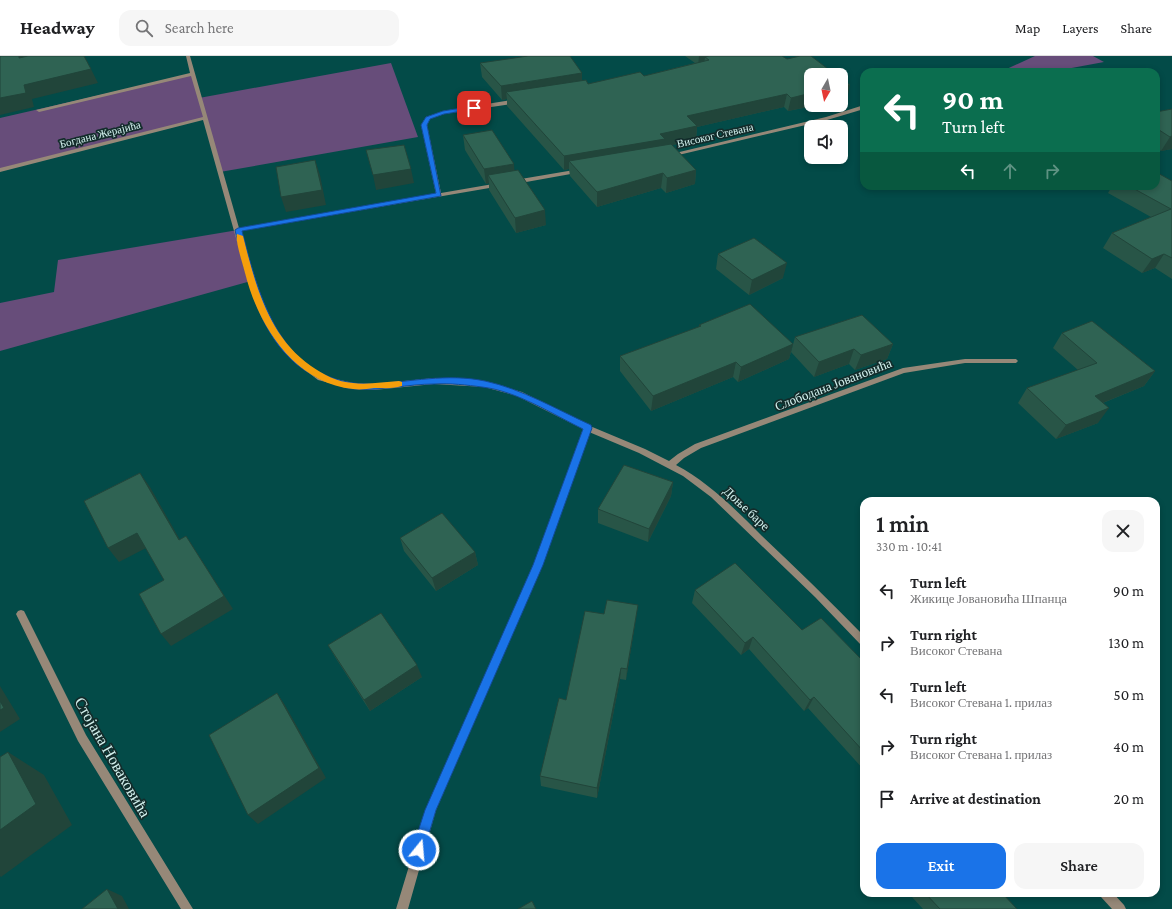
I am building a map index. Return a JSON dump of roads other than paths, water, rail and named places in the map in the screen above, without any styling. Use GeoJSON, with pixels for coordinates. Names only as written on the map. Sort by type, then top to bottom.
{"type":"FeatureCollection","features":[{"type":"Feature","properties":{"kind":"street","name":"Доње баре"},"geometry":{"type":"LineString","coordinates":[[188,56],[238,230],[251,281],[266,320],[285,348],[298,361],[322,378],[353,386],[374,386],[434,381],[484,384],[519,394],[588,428],[642,451],[686,474],[714,495],[818,594],[860,638]]}},
{"type":"Feature","properties":{"kind":"street"},"geometry":{"type":"LineString","coordinates":[[39,110],[192,74]]}},
{"type":"Feature","properties":{"kind":"street"},"geometry":{"type":"LineString","coordinates":[[439,195],[424,125],[428,118],[443,113],[521,100]]}},
{"type":"Feature","properties":{"kind":"street","name":"Високог Стевана"},"geometry":{"type":"LineString","coordinates":[[663,157],[827,118],[860,108]]}},
{"type":"Feature","properties":{"kind":"street","name":"Богдана Жерајића"},"geometry":{"type":"LineString","coordinates":[[0,170],[205,118]]}},
{"type":"Feature","properties":{"kind":"street"},"geometry":{"type":"LineString","coordinates":[[238,230],[588,170]]}},
{"type":"Feature","properties":{"kind":"street","name":"Слободана Јовановића"},"geometry":{"type":"LineString","coordinates":[[670,465],[681,456],[698,446],[903,371],[965,361],[1014,360]]}},
{"type":"Feature","properties":{"kind":"street"},"geometry":{"type":"LineString","coordinates":[[402,909],[431,810],[538,565],[588,428]]}},
{"type":"Feature","properties":{"kind":"street","name":"Стојана Новаковића"},"geometry":{"type":"LineString","coordinates":[[21,614],[82,738],[187,909]]}},
{"type":"Feature","properties":{"kind":"street"},"geometry":{"type":"LineString","coordinates":[[1109,897],[1120,909]]}}]}
